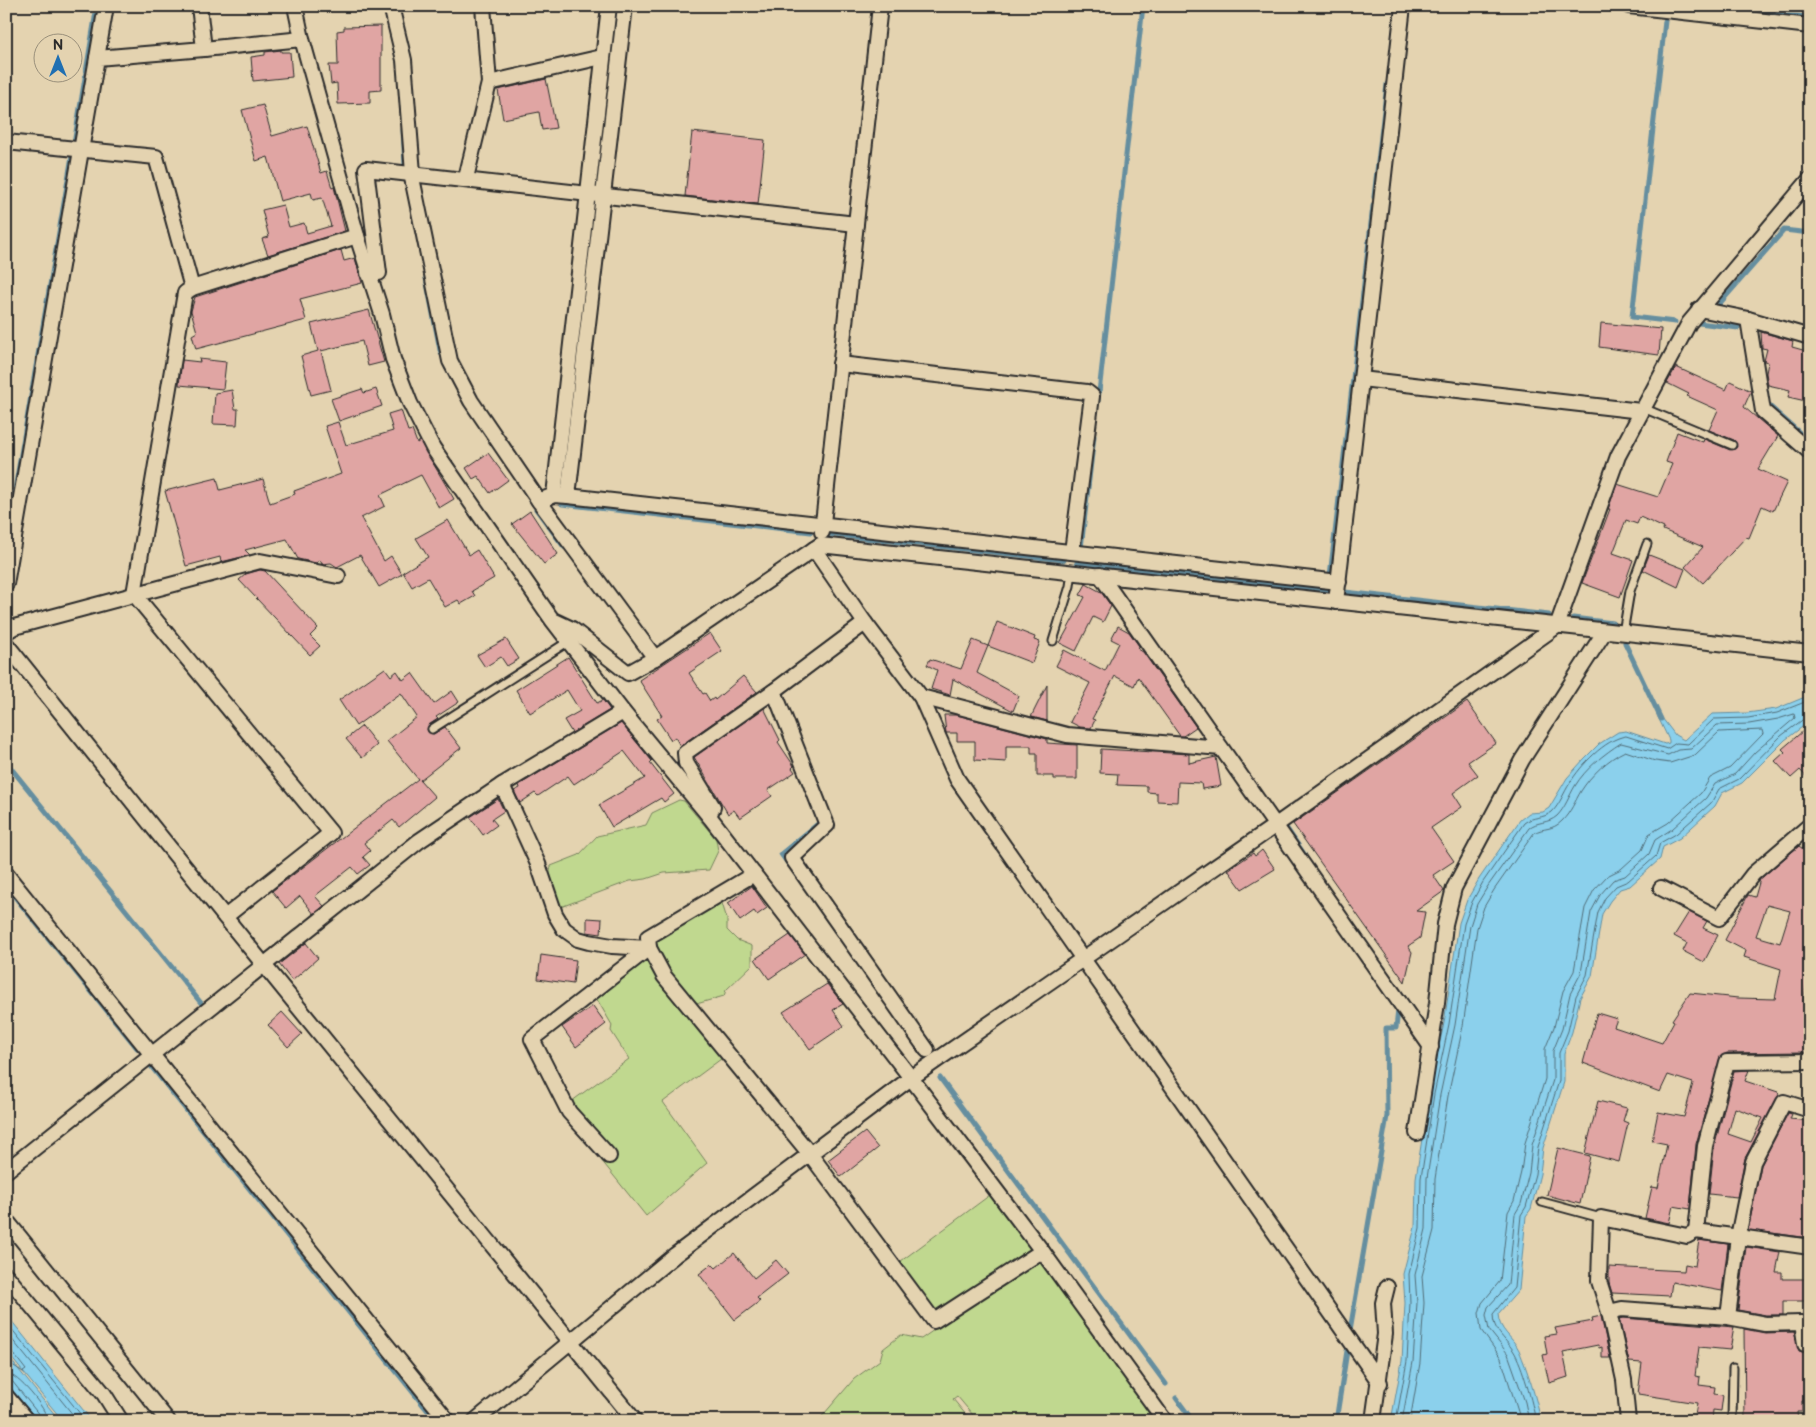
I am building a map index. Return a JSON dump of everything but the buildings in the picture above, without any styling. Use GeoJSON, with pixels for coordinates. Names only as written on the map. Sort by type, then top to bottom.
{"type":"FeatureCollection","features":[{"type":"Feature","properties":{"kind":"street"},"geometry":{"type":"LineString","coordinates":[[6,584],[106,6]]}},
{"type":"Feature","properties":{"kind":"street"},"geometry":{"type":"LineString","coordinates":[[199,6],[204,48]]}},
{"type":"Feature","properties":{"kind":"street"},"geometry":{"type":"LineString","coordinates":[[296,6],[302,39],[357,236],[382,314],[393,359],[410,403],[433,448],[553,620],[623,712],[709,816],[910,1078],[1042,1251],[1165,1421]]}},
{"type":"Feature","properties":{"kind":"street"},"geometry":{"type":"LineString","coordinates":[[391,6],[404,60],[412,173],[450,361],[472,401],[539,501],[655,658]]}},
{"type":"Feature","properties":{"kind":"street"},"geometry":{"type":"LineString","coordinates":[[466,178],[489,83],[483,6]]}},
{"type":"Feature","properties":{"kind":"street"},"geometry":{"type":"LineString","coordinates":[[561,495],[588,194],[608,6]]}},
{"type":"Feature","properties":{"kind":"street"},"geometry":{"type":"LineString","coordinates":[[561,495],[603,195],[625,6]]}},
{"type":"Feature","properties":{"kind":"street"},"geometry":{"type":"LineString","coordinates":[[880,6],[822,524],[817,547],[865,623],[921,697],[958,779],[1380,1383]]}},
{"type":"Feature","properties":{"kind":"street"},"geometry":{"type":"LineString","coordinates":[[1336,602],[1403,6]]}},
{"type":"Feature","properties":{"kind":"street"},"geometry":{"type":"LineString","coordinates":[[1629,6],[1810,26]]}},
{"type":"Feature","properties":{"kind":"street"},"geometry":{"type":"LineString","coordinates":[[97,58],[302,39]]}},
{"type":"Feature","properties":{"kind":"street"},"geometry":{"type":"LineString","coordinates":[[489,83],[602,57]]}},
{"type":"Feature","properties":{"kind":"street"},"geometry":{"type":"LineString","coordinates":[[6,142],[156,158],[192,288]]}},
{"type":"Feature","properties":{"kind":"street"},"geometry":{"type":"LineString","coordinates":[[368,273],[379,273],[366,169],[466,178],[588,194],[856,224]]}},
{"type":"Feature","properties":{"kind":"street"},"geometry":{"type":"LineString","coordinates":[[475,1421],[675,1256],[910,1078],[1276,825],[1557,626],[1618,456],[1689,323],[1810,179]]}},
{"type":"Feature","properties":{"kind":"street"},"geometry":{"type":"LineString","coordinates":[[224,917],[331,833],[134,594],[185,293],[192,288],[357,236]]}},
{"type":"Feature","properties":{"kind":"street"},"geometry":{"type":"LineString","coordinates":[[1699,309],[1748,319],[1810,337]]}},
{"type":"Feature","properties":{"kind":"street"},"geometry":{"type":"LineString","coordinates":[[1748,319],[1764,411],[1810,452]]}},
{"type":"Feature","properties":{"kind":"street"},"geometry":{"type":"LineString","coordinates":[[840,364],[1087,392],[1092,396],[1072,552]]}},
{"type":"Feature","properties":{"kind":"street"},"geometry":{"type":"LineString","coordinates":[[1362,379],[1642,410]]}},
{"type":"Feature","properties":{"kind":"street"},"geometry":{"type":"LineString","coordinates":[[539,501],[561,495],[1339,582]]}},
{"type":"Feature","properties":{"kind":"street"},"geometry":{"type":"LineString","coordinates":[[553,620],[572,629],[628,673],[655,658],[817,547],[1072,572],[1810,653]]}},
{"type":"Feature","properties":{"kind":"street"},"geometry":{"type":"LineString","coordinates":[[6,632],[14,627],[260,561],[338,576]]}},
{"type":"Feature","properties":{"kind":"street"},"geometry":{"type":"LineString","coordinates":[[1100,575],[1431,1047]]}},
{"type":"Feature","properties":{"kind":"street"},"geometry":{"type":"LineString","coordinates":[[709,816],[714,807],[686,763],[685,753],[774,691],[865,623]]}},
{"type":"Feature","properties":{"kind":"street"},"geometry":{"type":"LineString","coordinates":[[1417,1133],[1431,1047],[1445,924],[1454,888],[1522,760],[1605,631]]}},
{"type":"Feature","properties":{"kind":"street"},"geometry":{"type":"LineString","coordinates":[[6,644],[224,917],[635,1421]]}},
{"type":"Feature","properties":{"kind":"street"},"geometry":{"type":"LineString","coordinates":[[774,691],[827,825],[792,858],[927,1050]]}},
{"type":"Feature","properties":{"kind":"street"},"geometry":{"type":"LineString","coordinates":[[921,697],[1067,735],[1221,748]]}},
{"type":"Feature","properties":{"kind":"street"},"geometry":{"type":"LineString","coordinates":[[6,1171],[419,841],[502,785],[623,712]]}},
{"type":"Feature","properties":{"kind":"street"},"geometry":{"type":"LineString","coordinates":[[502,785],[538,864],[555,914],[564,929],[578,939],[589,942],[612,946],[649,948]]}},
{"type":"Feature","properties":{"kind":"street"},"geometry":{"type":"LineString","coordinates":[[1661,888],[1719,918],[1753,874],[1810,825]]}},
{"type":"Feature","properties":{"kind":"street"},"geometry":{"type":"LineString","coordinates":[[6,874],[448,1421]]}},
{"type":"Feature","properties":{"kind":"street"},"geometry":{"type":"LineString","coordinates":[[754,874],[648,937],[649,948],[664,976],[810,1154],[934,1321],[1042,1251]]}},
{"type":"Feature","properties":{"kind":"street"},"geometry":{"type":"LineString","coordinates":[[609,1156],[569,1112],[532,1039],[649,948]]}},
{"type":"Feature","properties":{"kind":"street"},"geometry":{"type":"LineString","coordinates":[[1696,1231],[1705,1146],[1727,1062],[1810,1061]]}},
{"type":"Feature","properties":{"kind":"street"},"geometry":{"type":"LineString","coordinates":[[1728,1317],[1738,1237],[1753,1162],[1784,1102],[1810,1110]]}},
{"type":"Feature","properties":{"kind":"street"},"geometry":{"type":"LineString","coordinates":[[1628,1421],[1624,1380],[1609,1312],[1599,1281],[1601,1218],[1687,1236],[1696,1231],[1810,1247]]}},
{"type":"Feature","properties":{"kind":"street"},"geometry":{"type":"LineString","coordinates":[[6,1220],[168,1421]]}},
{"type":"Feature","properties":{"kind":"street"},"geometry":{"type":"LineString","coordinates":[[6,1275],[104,1394],[121,1421]]}},
{"type":"Feature","properties":{"kind":"street"},"geometry":{"type":"LineString","coordinates":[[1373,1421],[1380,1383],[1385,1334],[1383,1303],[1387,1287]]}},
{"type":"Feature","properties":{"kind":"street"},"geometry":{"type":"LineString","coordinates":[[1609,1312],[1622,1309],[1728,1317],[1766,1324],[1802,1323],[1805,1344],[1810,1344]]}},
{"type":"Feature","properties":{"kind":"street"},"geometry":{"type":"LineString","coordinates":[[6,1396],[27,1421]]}},
{"type":"Feature","properties":{"kind":"lane"},"geometry":{"type":"LineString","coordinates":[[1642,410],[1732,445]]}},
{"type":"Feature","properties":{"kind":"lane"},"geometry":{"type":"LineString","coordinates":[[1623,633],[1630,591],[1647,544]]}},
{"type":"Feature","properties":{"kind":"lane"},"geometry":{"type":"LineString","coordinates":[[1053,641],[1070,586],[1072,572]]}},
{"type":"Feature","properties":{"kind":"lane"},"geometry":{"type":"LineString","coordinates":[[432,729],[569,641]]}},
{"type":"Feature","properties":{"kind":"lane"},"geometry":{"type":"LineString","coordinates":[[1542,1202],[1601,1218]]}},
{"type":"Feature","properties":{"kind":"lane"},"geometry":{"type":"LineString","coordinates":[[1732,1421],[1733,1368]]}},
{"type":"Feature","properties":{"kind":"green space"},"geometry":{"type":"Polygon","coordinates":[[[679,800],[684,801],[716,839],[718,851],[709,870],[664,873],[646,879],[630,881],[558,908],[549,876],[551,866],[579,855],[597,836],[646,825],[652,813],[679,800]]]}},
{"type":"Feature","properties":{"kind":"green space"},"geometry":{"type":"Polygon","coordinates":[[[720,897],[727,919],[727,930],[737,940],[752,946],[752,965],[726,990],[724,996],[700,1003],[688,1001],[660,964],[656,956],[653,939],[720,897]]]}},
{"type":"Feature","properties":{"kind":"green space"},"geometry":{"type":"Polygon","coordinates":[[[647,955],[725,1056],[663,1102],[707,1163],[646,1216],[601,1160],[611,1153],[568,1104],[629,1059],[611,1031],[612,1025],[595,996],[647,955]]]}},
{"type":"Feature","properties":{"kind":"green space"},"geometry":{"type":"Polygon","coordinates":[[[990,1195],[1030,1248],[1027,1255],[941,1313],[931,1312],[897,1264],[990,1195]]]}},
{"type":"Feature","properties":{"kind":"green space"},"geometry":{"type":"Polygon","coordinates":[[[1033,1261],[1043,1263],[1155,1421],[978,1421],[957,1396],[953,1399],[971,1421],[818,1421],[854,1379],[880,1360],[883,1349],[901,1335],[921,1339],[1033,1261]]]}},
{"type":"Feature","properties":{"kind":"water"},"geometry":{"type":"Polygon","coordinates":[[[1810,695],[1810,721],[1785,740],[1742,783],[1722,793],[1715,806],[1680,838],[1663,847],[1660,859],[1630,886],[1620,889],[1602,914],[1592,976],[1580,998],[1572,1032],[1564,1054],[1564,1082],[1543,1148],[1540,1174],[1531,1209],[1526,1216],[1519,1290],[1498,1314],[1503,1329],[1519,1350],[1526,1367],[1541,1421],[1391,1421],[1402,1361],[1405,1303],[1403,1274],[1415,1227],[1416,1178],[1429,1093],[1444,1023],[1459,923],[1467,900],[1479,879],[1520,820],[1529,813],[1543,812],[1549,808],[1567,778],[1584,759],[1599,744],[1618,732],[1626,731],[1665,744],[1669,743],[1669,740],[1658,717],[1659,714],[1675,735],[1684,740],[1712,714],[1747,713],[1776,709],[1810,695]]]}},
{"type":"Feature","properties":{"kind":"water"},"geometry":{"type":"Polygon","coordinates":[[[6,1314],[92,1421],[63,1421],[6,1351],[6,1314]]]}},
{"type":"Feature","properties":{"kind":"water"},"geometry":{"type":"Polygon","coordinates":[[[6,1354],[60,1421],[38,1421],[6,1382],[6,1354]]]}},
{"type":"Feature","properties":{"kind":"waterway"},"geometry":{"type":"LineString","coordinates":[[74,144],[97,6]]}},
{"type":"Feature","properties":{"kind":"waterway"},"geometry":{"type":"LineString","coordinates":[[597,188],[617,6]]}},
{"type":"Feature","properties":{"kind":"waterway"},"geometry":{"type":"LineString","coordinates":[[1098,401],[1143,6]]}},
{"type":"Feature","properties":{"kind":"waterway"},"geometry":{"type":"LineString","coordinates":[[1714,6],[1810,17]]}},
{"type":"Feature","properties":{"kind":"waterway"},"geometry":{"type":"LineString","coordinates":[[1665,21],[1632,317],[1675,322]]}},
{"type":"Feature","properties":{"kind":"waterway"},"geometry":{"type":"LineString","coordinates":[[1374,197],[1387,84]]}},
{"type":"Feature","properties":{"kind":"waterway"},"geometry":{"type":"LineString","coordinates":[[403,130],[405,166]]}},
{"type":"Feature","properties":{"kind":"waterway"},"geometry":{"type":"LineString","coordinates":[[6,542],[72,156]]}},
{"type":"Feature","properties":{"kind":"waterway"},"geometry":{"type":"LineString","coordinates":[[582,318],[595,200]]}},
{"type":"Feature","properties":{"kind":"waterway"},"geometry":{"type":"LineString","coordinates":[[1330,576],[1373,206]]}},
{"type":"Feature","properties":{"kind":"waterway"},"geometry":{"type":"LineString","coordinates":[[1720,303],[1784,230],[1810,233]]}},
{"type":"Feature","properties":{"kind":"waterway"},"geometry":{"type":"LineString","coordinates":[[426,278],[440,350],[452,378]]}},
{"type":"Feature","properties":{"kind":"waterway"},"geometry":{"type":"LineString","coordinates":[[1699,323],[1738,328]]}},
{"type":"Feature","properties":{"kind":"waterway"},"geometry":{"type":"LineString","coordinates":[[1768,405],[1810,442]]}},
{"type":"Feature","properties":{"kind":"waterway"},"geometry":{"type":"LineString","coordinates":[[1081,548],[1094,436]]}},
{"type":"Feature","properties":{"kind":"waterway"},"geometry":{"type":"LineString","coordinates":[[562,504],[811,532]]}},
{"type":"Feature","properties":{"kind":"waterway"},"geometry":{"type":"LineString","coordinates":[[536,509],[564,547]]}},
{"type":"Feature","properties":{"kind":"waterway"},"geometry":{"type":"LineString","coordinates":[[828,534],[1064,560]]}},
{"type":"Feature","properties":{"kind":"waterway"},"geometry":{"type":"LineString","coordinates":[[1077,562],[1329,590],[1329,585]]}},
{"type":"Feature","properties":{"kind":"waterway"},"geometry":{"type":"LineString","coordinates":[[1345,592],[1549,615]]}},
{"type":"Feature","properties":{"kind":"waterway"},"geometry":{"type":"LineString","coordinates":[[1573,618],[1613,623]]}},
{"type":"Feature","properties":{"kind":"waterway"},"geometry":{"type":"LineString","coordinates":[[1625,643],[1661,719]]}},
{"type":"Feature","properties":{"kind":"waterway"},"geometry":{"type":"LineString","coordinates":[[6,762],[201,1003]]}},
{"type":"Feature","properties":{"kind":"waterway"},"geometry":{"type":"LineString","coordinates":[[789,865],[781,854],[819,823],[819,821]]}},
{"type":"Feature","properties":{"kind":"waterway"},"geometry":{"type":"LineString","coordinates":[[1287,829],[1304,854]]}},
{"type":"Feature","properties":{"kind":"waterway"},"geometry":{"type":"LineString","coordinates":[[6,886],[137,1048]]}},
{"type":"Feature","properties":{"kind":"waterway"},"geometry":{"type":"LineString","coordinates":[[1350,1330],[1387,1116],[1386,1028],[1396,1028],[1398,1010]]}},
{"type":"Feature","properties":{"kind":"waterway"},"geometry":{"type":"LineString","coordinates":[[150,1065],[436,1421]]}},
{"type":"Feature","properties":{"kind":"waterway"},"geometry":{"type":"LineString","coordinates":[[940,1078],[1166,1384]]}},
{"type":"Feature","properties":{"kind":"waterway"},"geometry":{"type":"LineString","coordinates":[[1336,1421],[1347,1351]]}},
{"type":"Feature","properties":{"kind":"waterway"},"geometry":{"type":"LineString","coordinates":[[1176,1398],[1193,1421]]}}]}
